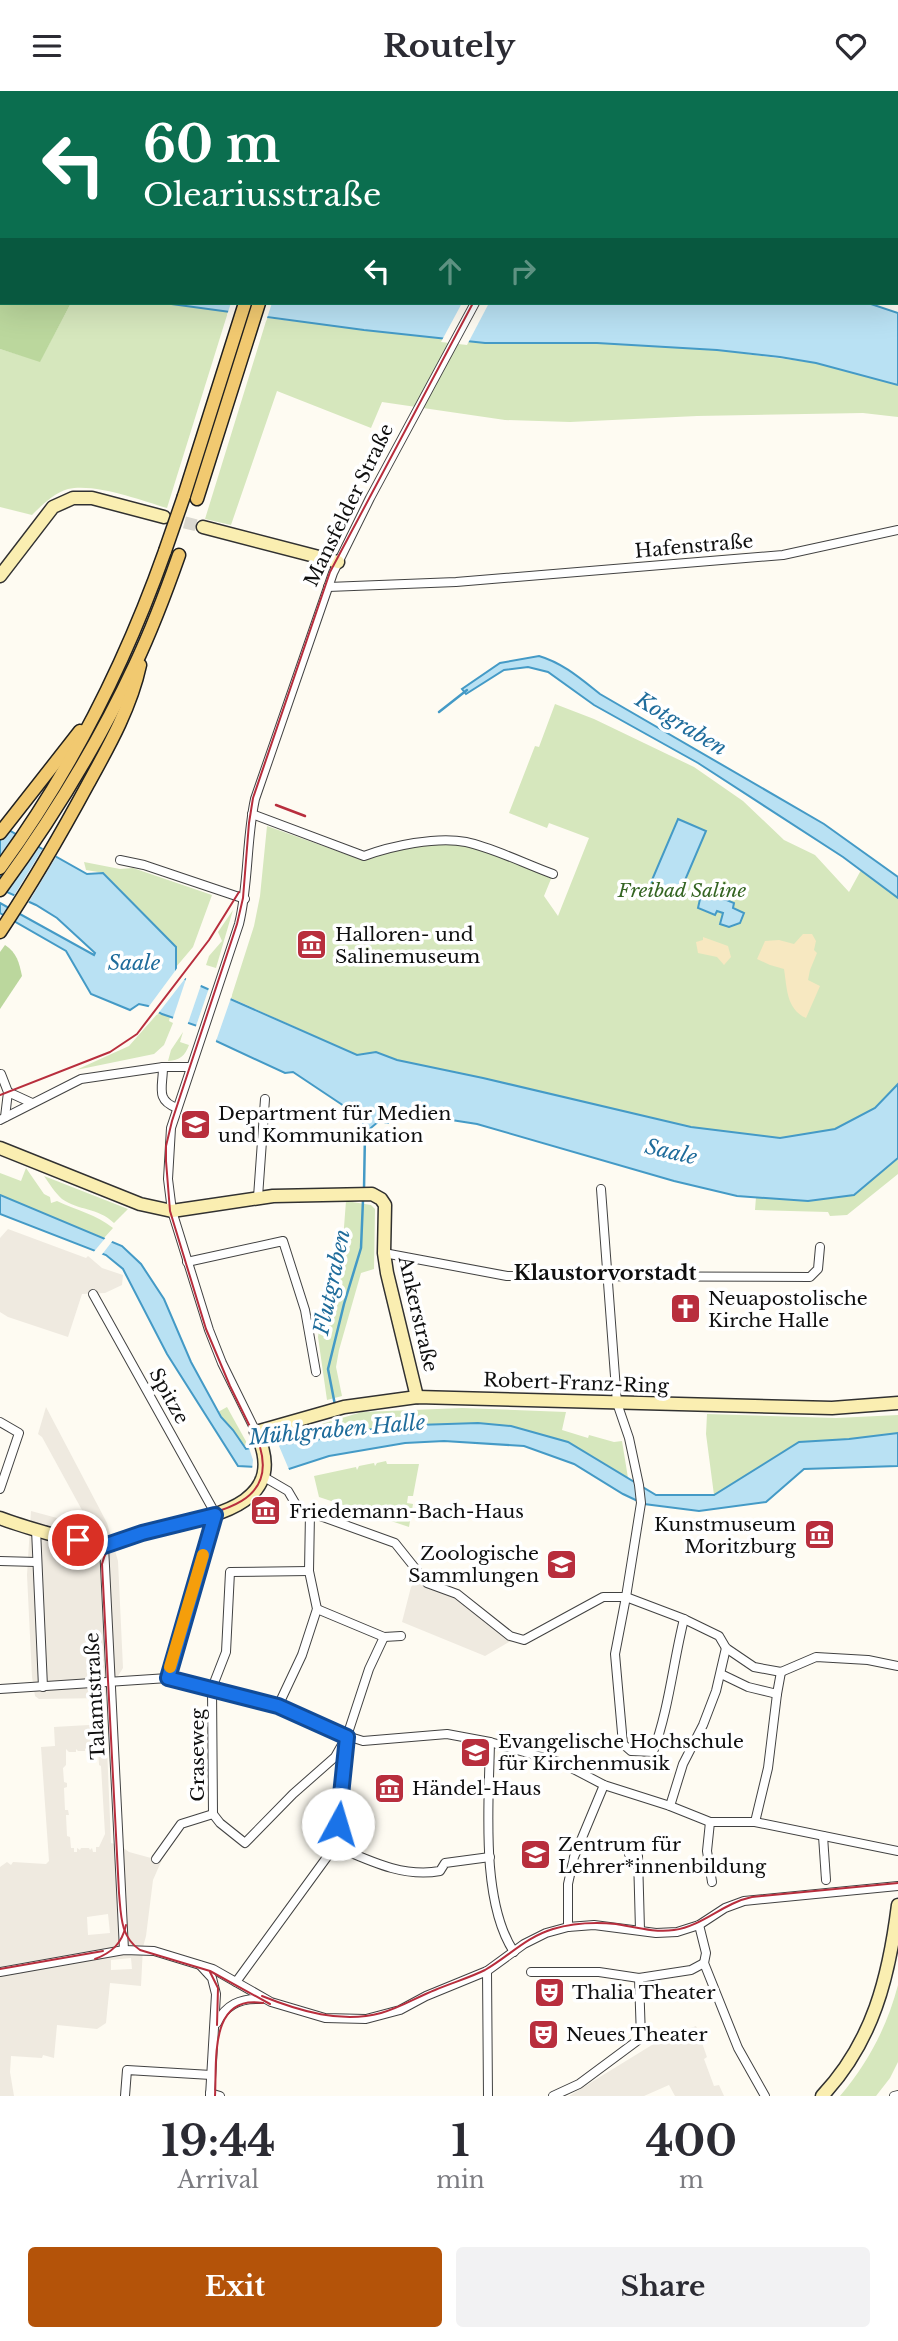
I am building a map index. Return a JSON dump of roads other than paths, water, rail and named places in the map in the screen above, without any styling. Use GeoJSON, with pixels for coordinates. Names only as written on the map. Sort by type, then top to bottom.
{"type":"FeatureCollection","features":[{"type":"Feature","properties":{"kind":"main road"},"geometry":{"type":"LineString","coordinates":[[0,868],[45,814],[119,669],[166,551],[244,305]]}},
{"type":"Feature","properties":{"kind":"main road"},"geometry":{"type":"LineString","coordinates":[[197,499],[258,305]]}},
{"type":"Feature","properties":{"kind":"main road"},"geometry":{"type":"LineString","coordinates":[[157,615],[166,551]]}},
{"type":"Feature","properties":{"kind":"main road"},"geometry":{"type":"LineString","coordinates":[[0,890],[45,814],[110,716],[146,641],[179,555]]}},
{"type":"Feature","properties":{"kind":"main road"},"geometry":{"type":"LineString","coordinates":[[0,932],[65,826],[135,692],[146,641]]}},
{"type":"Feature","properties":{"kind":"main road"},"geometry":{"type":"LineString","coordinates":[[0,833],[98,709]]}},
{"type":"Feature","properties":{"kind":"street","name":"Mansfelder Straße"},"geometry":{"type":"LineString","coordinates":[[258,1436],[214,1344],[187,1262],[172,1211],[168,1147],[177,1108],[236,935],[245,899],[252,814],[328,587],[338,562],[474,305]]}},
{"type":"Feature","properties":{"kind":"street"},"geometry":{"type":"LineString","coordinates":[[0,576],[53,507],[73,498],[92,498],[164,517]]}},
{"type":"Feature","properties":{"kind":"street"},"geometry":{"type":"LineString","coordinates":[[203,527],[338,562]]}},
{"type":"Feature","properties":{"kind":"street","name":"Hafenstraße"},"geometry":{"type":"LineString","coordinates":[[328,587],[490,580],[783,555],[898,530]]}},
{"type":"Feature","properties":{"kind":"street"},"geometry":{"type":"LineString","coordinates":[[252,814],[364,856],[387,847],[452,840],[469,842],[553,874]]}},
{"type":"Feature","properties":{"kind":"street"},"geometry":{"type":"LineString","coordinates":[[120,860],[144,865],[245,899]]}},
{"type":"Feature","properties":{"kind":"street"},"geometry":{"type":"LineString","coordinates":[[3,1119],[81,1079],[163,1067],[191,1067]]}},
{"type":"Feature","properties":{"kind":"street"},"geometry":{"type":"LineString","coordinates":[[163,1067],[161,1096],[164,1103],[177,1108]]}},
{"type":"Feature","properties":{"kind":"street"},"geometry":{"type":"LineString","coordinates":[[1,1074],[8,1092],[3,1119]]}},
{"type":"Feature","properties":{"kind":"street"},"geometry":{"type":"LineString","coordinates":[[8,1092],[33,1103]]}},
{"type":"Feature","properties":{"kind":"street"},"geometry":{"type":"LineString","coordinates":[[258,1197],[265,1099]]}},
{"type":"Feature","properties":{"kind":"street"},"geometry":{"type":"LineString","coordinates":[[0,1148],[140,1204],[172,1211]]}},
{"type":"Feature","properties":{"kind":"street"},"geometry":{"type":"LineString","coordinates":[[601,1189],[617,1403],[625,1422],[641,1503],[615,1654],[623,1744],[631,1751],[653,1752],[664,1719],[684,1619]]}},
{"type":"Feature","properties":{"kind":"street","name":"Ankerstraße"},"geometry":{"type":"LineString","coordinates":[[172,1211],[258,1197],[372,1194],[381,1199],[385,1205],[384,1253],[417,1398]]}},
{"type":"Feature","properties":{"kind":"street"},"geometry":{"type":"LineString","coordinates":[[187,1262],[283,1241],[305,1310],[316,1373]]}},
{"type":"Feature","properties":{"kind":"street"},"geometry":{"type":"LineString","coordinates":[[384,1253],[507,1276],[810,1277],[818,1269],[820,1247]]}},
{"type":"Feature","properties":{"kind":"street","name":"Spitze"},"geometry":{"type":"LineString","coordinates":[[93,1294],[211,1503],[215,1515]]}},
{"type":"Feature","properties":{"kind":"street","name":"Robert-Franz-Ring"},"geometry":{"type":"LineString","coordinates":[[258,1436],[327,1411],[417,1398],[832,1408],[898,1403]]}},
{"type":"Feature","properties":{"kind":"street"},"geometry":{"type":"LineString","coordinates":[[0,1422],[19,1433],[0,1489]]}},
{"type":"Feature","properties":{"kind":"street"},"geometry":{"type":"LineString","coordinates":[[0,1518],[104,1546],[142,1533],[215,1515],[256,1491],[265,1473],[265,1456],[258,1436]]}},
{"type":"Feature","properties":{"kind":"street"},"geometry":{"type":"LineString","coordinates":[[265,1473],[288,1492],[298,1508],[395,1543],[419,1577],[427,1583],[457,1594],[510,1636],[524,1640],[603,1597],[626,1597],[684,1619],[719,1636],[726,1648],[754,1667],[781,1672],[816,1657],[867,1660],[898,1666]]}},
{"type":"Feature","properties":{"kind":"street"},"geometry":{"type":"LineString","coordinates":[[278,1706],[302,1655],[317,1609],[309,1571],[310,1513]]}},
{"type":"Feature","properties":{"kind":"street"},"geometry":{"type":"LineString","coordinates":[[168,1678],[215,1515]]}},
{"type":"Feature","properties":{"kind":"street"},"geometry":{"type":"LineString","coordinates":[[36,1529],[43,1687]]}},
{"type":"Feature","properties":{"kind":"street","name":"Talamtstraße"},"geometry":{"type":"LineString","coordinates":[[104,1546],[124,1950]]}},
{"type":"Feature","properties":{"kind":"street"},"geometry":{"type":"LineString","coordinates":[[0,1561],[36,1562]]}},
{"type":"Feature","properties":{"kind":"street","name":"Graseweg"},"geometry":{"type":"LineString","coordinates":[[213,1814],[212,1688],[226,1652],[230,1572],[309,1571]]}},
{"type":"Feature","properties":{"kind":"street"},"geometry":{"type":"LineString","coordinates":[[317,1609],[384,1637],[401,1636]]}},
{"type":"Feature","properties":{"kind":"street"},"geometry":{"type":"LineString","coordinates":[[236,1983],[274,1926],[335,1846],[347,1737],[369,1668],[384,1637]]}},
{"type":"Feature","properties":{"kind":"street"},"geometry":{"type":"LineString","coordinates":[[670,1806],[682,1764],[703,1725],[721,1674],[726,1648]]}},
{"type":"Feature","properties":{"kind":"street"},"geometry":{"type":"LineString","coordinates":[[755,1822],[768,1768],[781,1672]]}},
{"type":"Feature","properties":{"kind":"street"},"geometry":{"type":"LineString","coordinates":[[721,1674],[748,1687],[777,1694]]}},
{"type":"Feature","properties":{"kind":"street"},"geometry":{"type":"LineString","coordinates":[[0,1689],[168,1678],[278,1706],[347,1737],[363,1741],[447,1734],[490,1742],[562,1763],[604,1785],[710,1822],[755,1822],[898,1851]]}},
{"type":"Feature","properties":{"kind":"street"},"geometry":{"type":"LineString","coordinates":[[156,1859],[181,1824],[213,1814],[245,1843],[293,1794],[335,1757],[347,1737]]}},
{"type":"Feature","properties":{"kind":"street"},"geometry":{"type":"LineString","coordinates":[[490,1742],[491,1857],[495,1904],[506,1938],[514,1952]]}},
{"type":"Feature","properties":{"kind":"street"},"geometry":{"type":"LineString","coordinates":[[568,1927],[568,1884],[574,1857],[604,1785]]}},
{"type":"Feature","properties":{"kind":"street"},"geometry":{"type":"LineString","coordinates":[[710,1822],[706,1851],[712,1882]]}},
{"type":"Feature","properties":{"kind":"street"},"geometry":{"type":"LineString","coordinates":[[823,1836],[826,1880]]}},
{"type":"Feature","properties":{"kind":"street"},"geometry":{"type":"LineString","coordinates":[[335,1846],[384,1866],[422,1874],[440,1871],[445,1863],[491,1857]]}},
{"type":"Feature","properties":{"kind":"street"},"geometry":{"type":"LineString","coordinates":[[629,1854],[638,1856],[640,1930]]}},
{"type":"Feature","properties":{"kind":"street"},"geometry":{"type":"LineString","coordinates":[[213,2040],[218,2020],[228,2007],[246,1999],[266,2001],[325,2018],[366,2019],[400,2010],[426,1996],[487,1971],[534,1938],[568,1927],[594,1925],[667,1933],[699,1925],[725,1908],[744,1901],[898,1886]]}},
{"type":"Feature","properties":{"kind":"street"},"geometry":{"type":"LineString","coordinates":[[822,2096],[856,2052],[875,2010],[887,1979],[898,1905]]}},
{"type":"Feature","properties":{"kind":"street"},"geometry":{"type":"LineString","coordinates":[[699,1925],[706,1953],[704,1963],[738,2048],[765,2096]]}},
{"type":"Feature","properties":{"kind":"street"},"geometry":{"type":"LineString","coordinates":[[0,1972],[124,1950],[154,1951],[196,1962],[266,2001]]}},
{"type":"Feature","properties":{"kind":"street"},"geometry":{"type":"LineString","coordinates":[[196,1962],[209,1973],[216,1989],[210,2095],[220,2096]]}},
{"type":"Feature","properties":{"kind":"street"},"geometry":{"type":"LineString","coordinates":[[531,1972],[599,1972],[639,1979],[691,1970],[704,1963]]}},
{"type":"Feature","properties":{"kind":"street"},"geometry":{"type":"LineString","coordinates":[[487,1971],[488,2096]]}},
{"type":"Feature","properties":{"kind":"street"},"geometry":{"type":"LineString","coordinates":[[553,2096],[579,2084],[641,2038],[639,1979]]}},
{"type":"Feature","properties":{"kind":"street"},"geometry":{"type":"LineString","coordinates":[[125,2096],[127,2070],[211,2075]]}},
{"type":"Feature","properties":{"kind":"water"},"geometry":{"type":"Polygon","coordinates":[[[179,305],[874,305],[898,313],[898,385],[816,363],[717,350],[597,343],[485,343],[179,305]]]}},
{"type":"Feature","properties":{"kind":"water","name":"Kotgraben"},"geometry":{"type":"Polygon","coordinates":[[[539,656],[564,667],[600,694],[824,824],[898,877],[898,898],[843,857],[698,763],[594,705],[548,672],[528,667],[504,670],[466,694],[462,689],[500,663],[539,656]]]}},
{"type":"Feature","properties":{"kind":"water"},"geometry":{"type":"Polygon","coordinates":[[[678,819],[706,831],[677,899],[649,887],[678,819]]]}},
{"type":"Feature","properties":{"kind":"water","name":"Saale"},"geometry":{"type":"Polygon","coordinates":[[[0,825],[87,874],[103,873],[176,947],[176,975],[357,1055],[376,1052],[397,1060],[691,1127],[780,1138],[835,1129],[875,1108],[898,1084],[898,1158],[854,1195],[808,1201],[737,1196],[674,1181],[477,1124],[413,1114],[394,1115],[388,1123],[379,1121],[365,1133],[362,1118],[293,1072],[285,1073],[216,1041],[212,1031],[162,1014],[148,1006],[139,1004],[130,1010],[91,994],[66,951],[0,913],[0,903],[94,955],[95,953],[57,918],[0,889],[0,825]]]}},
{"type":"Feature","properties":{"kind":"water"},"geometry":{"type":"Polygon","coordinates":[[[702,890],[734,903],[733,908],[744,913],[740,923],[729,927],[720,924],[723,913],[717,911],[715,915],[698,908],[702,890]]]}},
{"type":"Feature","properties":{"kind":"water"},"geometry":{"type":"Polygon","coordinates":[[[0,1195],[122,1246],[141,1264],[164,1299],[191,1362],[221,1417],[246,1449],[340,1436],[386,1426],[478,1423],[511,1426],[568,1442],[656,1495],[714,1495],[799,1442],[898,1433],[898,1466],[804,1469],[766,1502],[699,1511],[644,1504],[574,1464],[524,1446],[444,1441],[405,1443],[329,1456],[289,1469],[238,1466],[167,1354],[123,1269],[106,1255],[0,1214],[0,1195]]]}},
{"type":"Feature","properties":{"kind":"waterway","name":"Kotgraben"},"geometry":{"type":"LineString","coordinates":[[439,712],[467,690]]}},
{"type":"Feature","properties":{"kind":"waterway","name":"Flutgraben"},"geometry":{"type":"LineString","coordinates":[[364,1189],[365,1133]]}},
{"type":"Feature","properties":{"kind":"waterway","name":"Flutgraben"},"geometry":{"type":"LineString","coordinates":[[335,1405],[328,1369],[361,1248],[363,1200]]}},
{"type":"Feature","properties":{"kind":"waterway","name":"Flutgraben"},"geometry":{"type":"LineString","coordinates":[[337,1415],[340,1436]]}},
{"type":"Feature","properties":{"kind":"tunnel"},"geometry":{"type":"LineString","coordinates":[[167,518],[203,527]]}},
{"type":"Feature","properties":{"kind":"tram line"},"geometry":{"type":"LineString","coordinates":[[270,2004],[210,1971],[140,1950],[133,1945],[125,1932],[119,1893],[102,1564],[113,1543],[133,1532],[234,1505],[253,1492],[262,1473],[260,1447],[206,1329],[170,1211],[166,1146],[237,924],[243,898],[253,798],[330,572],[472,305]]}},
{"type":"Feature","properties":{"kind":"tram line"},"geometry":{"type":"LineString","coordinates":[[0,1095],[110,1052],[137,1034],[209,940],[239,892]]}},
{"type":"Feature","properties":{"kind":"tram line"},"geometry":{"type":"LineString","coordinates":[[262,1996],[321,2014],[366,2016],[395,2008],[479,1973],[534,1937],[561,1927],[600,1923],[667,1931],[684,1928],[752,1897],[898,1883]]}},
{"type":"Feature","properties":{"kind":"tram line"},"geometry":{"type":"LineString","coordinates":[[95,1959],[115,1947],[126,1925]]}},
{"type":"Feature","properties":{"kind":"tram line"},"geometry":{"type":"LineString","coordinates":[[0,1969],[103,1951]]}},
{"type":"Feature","properties":{"kind":"tram line"},"geometry":{"type":"LineString","coordinates":[[210,1972],[218,1988],[217,2025]]}},
{"type":"Feature","properties":{"kind":"tram line"},"geometry":{"type":"LineString","coordinates":[[215,2096],[217,2048],[225,2019],[233,2009],[246,2003],[263,2003]]}},
{"type":"Feature","properties":{"kind":"railway"},"geometry":{"type":"LineString","coordinates":[[276,805],[305,816]]}},
{"type":"Feature","properties":{"kind":"place","name":"Halloren- und Salinemuseum"},"geometry":{"type":"Point","coordinates":[312,945]}},
{"type":"Feature","properties":{"kind":"place","name":"Department für Medien und Kommunikation"},"geometry":{"type":"Point","coordinates":[195,1124]}},
{"type":"Feature","properties":{"kind":"place","name":"Neuapostolische Kirche Halle"},"geometry":{"type":"Point","coordinates":[685,1309]}},
{"type":"Feature","properties":{"kind":"place","name":"Friedemann-Bach-Haus"},"geometry":{"type":"Point","coordinates":[266,1511]}},
{"type":"Feature","properties":{"kind":"place","name":"Kunstmuseum Moritzburg"},"geometry":{"type":"Point","coordinates":[819,1535]}},
{"type":"Feature","properties":{"kind":"place","name":"Zoologische Sammlungen"},"geometry":{"type":"Point","coordinates":[562,1564]}},
{"type":"Feature","properties":{"kind":"place","name":"Evangelische Hochschule für Kirchenmusik"},"geometry":{"type":"Point","coordinates":[475,1752]}},
{"type":"Feature","properties":{"kind":"place","name":"Händel-Haus"},"geometry":{"type":"Point","coordinates":[389,1788]}},
{"type":"Feature","properties":{"kind":"place","name":"Zentrum für Lehrer*innenbildung"},"geometry":{"type":"Point","coordinates":[535,1855]}},
{"type":"Feature","properties":{"kind":"place","name":"Thalia Theater"},"geometry":{"type":"Point","coordinates":[549,1992]}},
{"type":"Feature","properties":{"kind":"place","name":"Neues Theater"},"geometry":{"type":"Point","coordinates":[543,2034]}},
{"type":"Feature","properties":{"kind":"district","name":"Klaustorvorstadt"},"geometry":{"type":"Point","coordinates":[605,1273]}},
{"type":"Feature","properties":{"kind":"park label","name":"Freibad Saline"},"geometry":{"type":"Point","coordinates":[682,890]}},
{"type":"Feature","properties":{"kind":"water label","name":"Mühlgraben Halle"},"geometry":{"type":"Point","coordinates":[337,1430]}}]}
